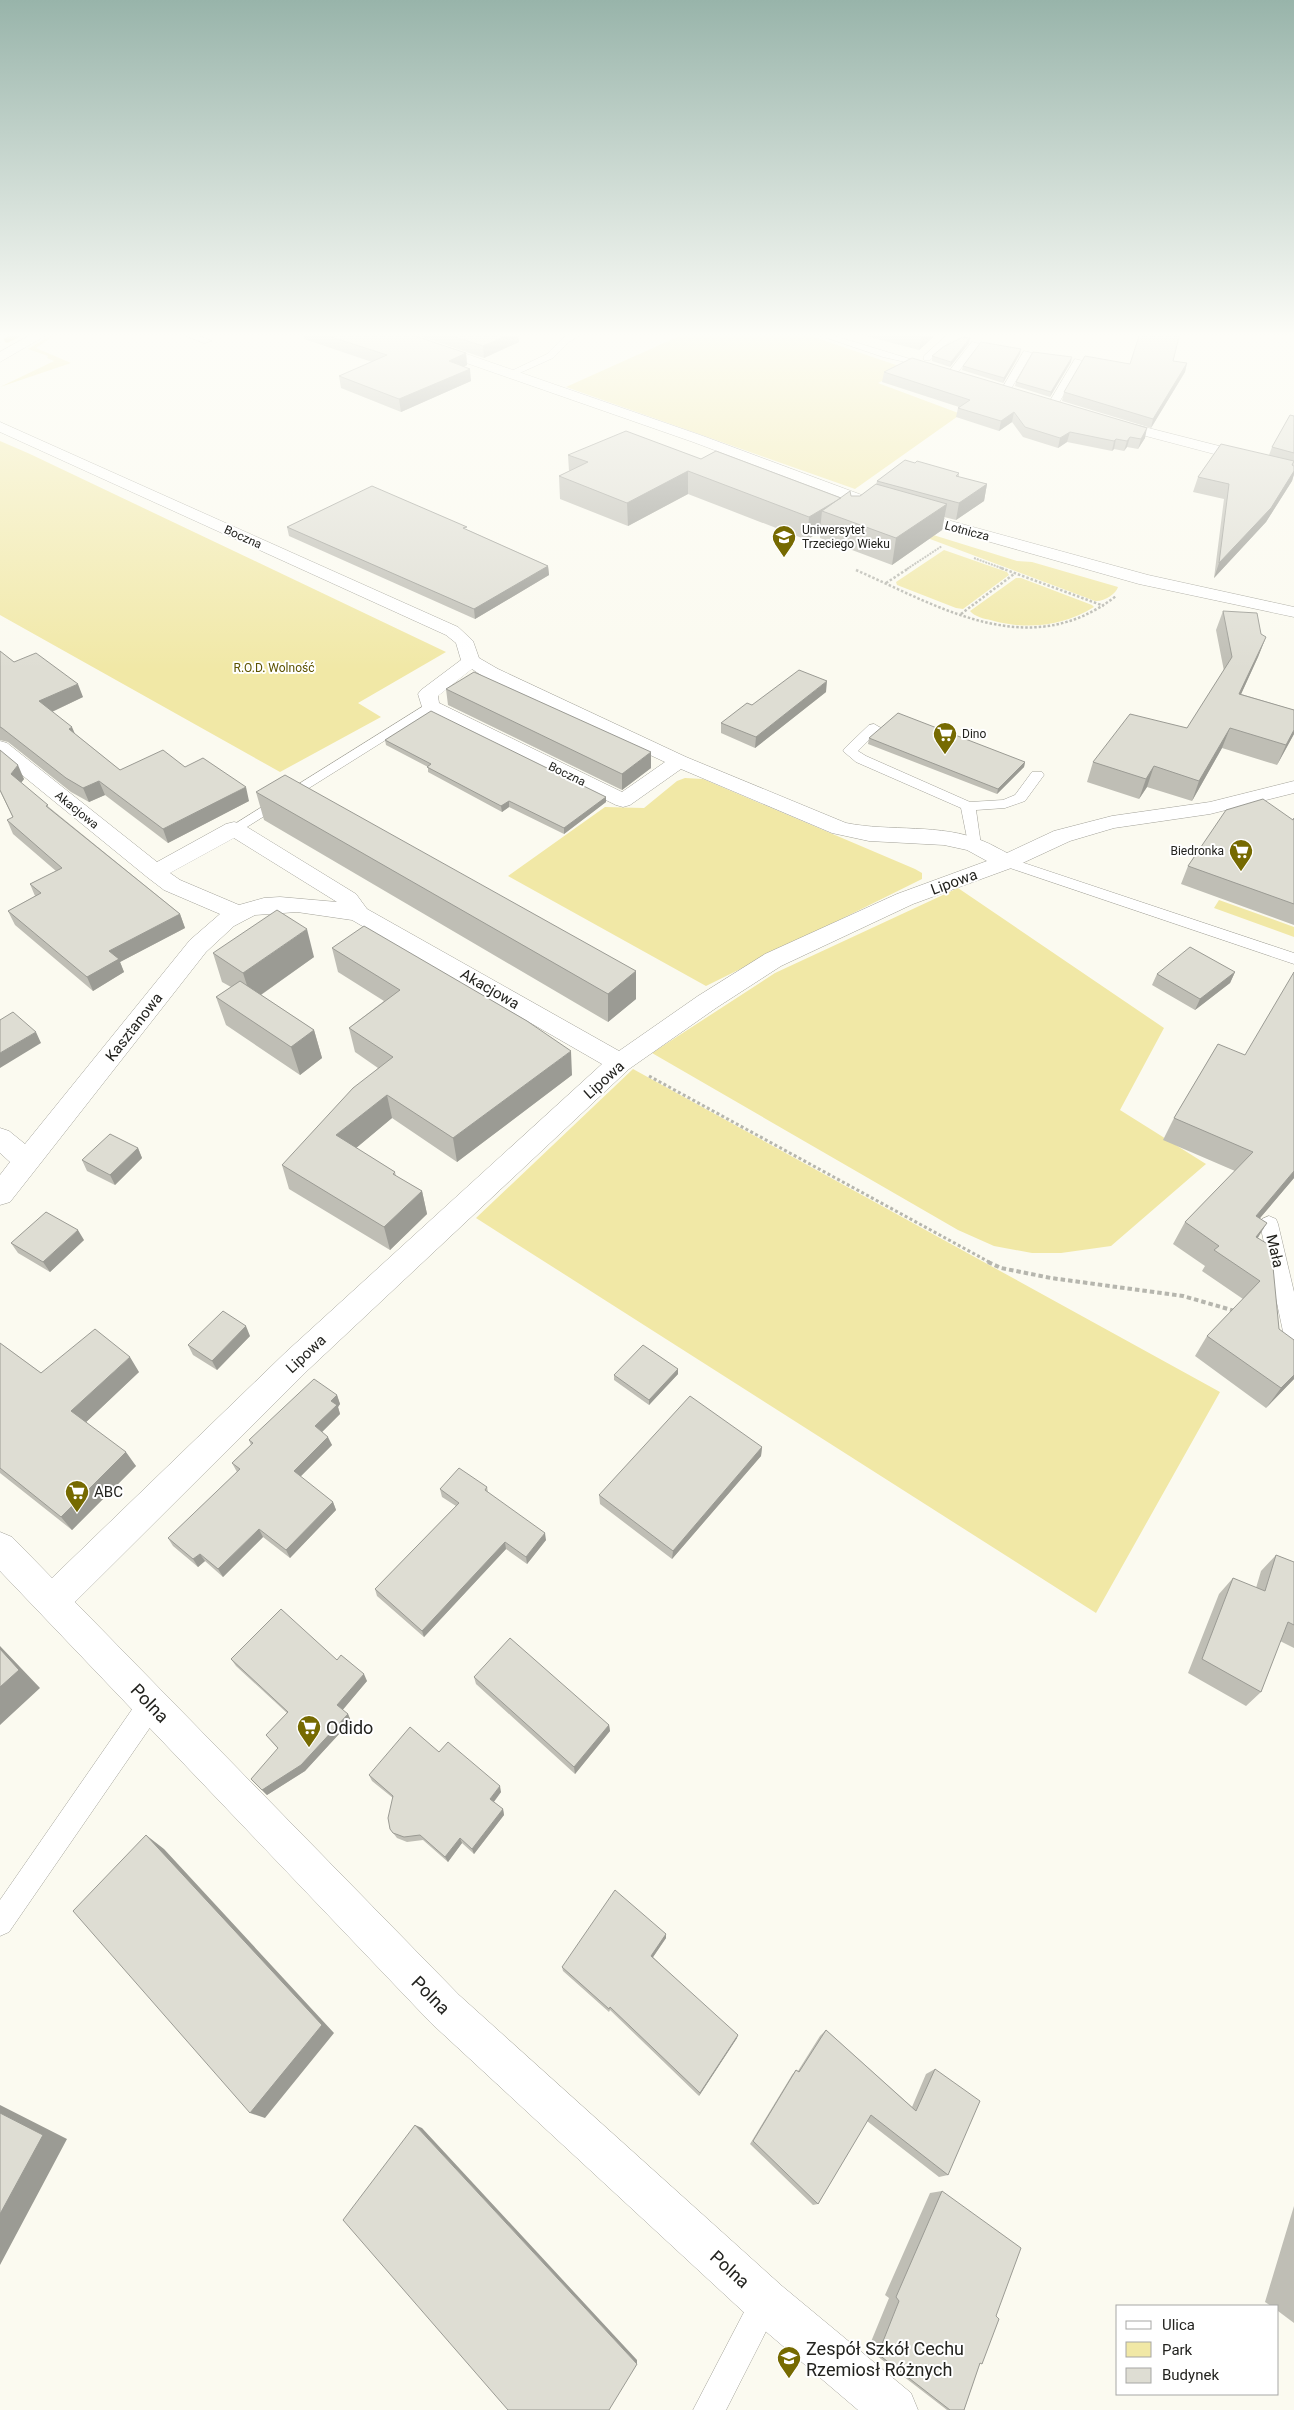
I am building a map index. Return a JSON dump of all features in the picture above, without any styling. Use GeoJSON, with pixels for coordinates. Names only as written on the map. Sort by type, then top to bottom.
{"type":"FeatureCollection","features":[{"type":"Feature","properties":{"kind":"street","name":"Boczna"},"geometry":{"type":"LineString","coordinates":[[43,445],[452,632],[464,641],[472,661]]}},
{"type":"Feature","properties":{"kind":"street","name":"Lotnicza"},"geometry":{"type":"LineString","coordinates":[[713,445],[868,507],[1146,580],[1294,612]]}},
{"type":"Feature","properties":{"kind":"street"},"geometry":{"type":"LineString","coordinates":[[1195,445],[1294,470]]}},
{"type":"Feature","properties":{"kind":"street"},"geometry":{"type":"LineString","coordinates":[[430,706],[428,694],[472,661],[491,673],[679,761],[840,828],[869,834],[944,838],[974,846],[1006,862]]}},
{"type":"Feature","properties":{"kind":"street","name":"Boczna"},"geometry":{"type":"LineString","coordinates":[[430,706],[623,801],[679,761]]}},
{"type":"Feature","properties":{"kind":"street","name":"Akacjowa"},"geometry":{"type":"LineString","coordinates":[[0,747],[172,885],[238,913]]}},
{"type":"Feature","properties":{"kind":"street","name":"Lipowa"},"geometry":{"type":"LineString","coordinates":[[52,1602],[297,1361],[620,1063],[707,1002],[773,960],[905,899],[1006,862],[1062,836],[1112,822],[1210,808],[1294,787]]}},
{"type":"Feature","properties":{"kind":"street"},"geometry":{"type":"LineString","coordinates":[[155,872],[234,829]]}},
{"type":"Feature","properties":{"kind":"street","name":"Akacjowa"},"geometry":{"type":"LineString","coordinates":[[234,829],[348,898],[359,914]]}},
{"type":"Feature","properties":{"kind":"street","name":"Akacjowa"},"geometry":{"type":"LineString","coordinates":[[297,905],[329,908],[359,914],[620,1063]]}},
{"type":"Feature","properties":{"kind":"street","name":"Kasztanowa"},"geometry":{"type":"LineString","coordinates":[[0,1194],[198,946],[216,928],[238,913],[271,906],[297,905]]}},
{"type":"Feature","properties":{"kind":"street"},"geometry":{"type":"LineString","coordinates":[[0,1138],[27,1162]]}},
{"type":"Feature","properties":{"kind":"street","name":"Polna"},"geometry":{"type":"LineString","coordinates":[[0,1548],[445,2009],[766,2302],[894,2410]]}},
{"type":"Feature","properties":{"kind":"lane"},"geometry":{"type":"LineString","coordinates":[[234,829],[430,706]]}},
{"type":"Feature","properties":{"kind":"lane"},"geometry":{"type":"LineString","coordinates":[[874,728],[850,751],[861,759],[968,806],[1005,804],[1020,798],[1037,775]]}},
{"type":"Feature","properties":{"kind":"lane"},"geometry":{"type":"LineString","coordinates":[[968,806],[974,846]]}},
{"type":"Feature","properties":{"kind":"lane"},"geometry":{"type":"LineString","coordinates":[[1006,862],[1294,959]]}},
{"type":"Feature","properties":{"kind":"lane","name":"Mała"},"geometry":{"type":"LineString","coordinates":[[1269,1224],[1294,1336]]}},
{"type":"Feature","properties":{"kind":"lane"},"geometry":{"type":"LineString","coordinates":[[0,1923],[151,1704]]}},
{"type":"Feature","properties":{"kind":"lane"},"geometry":{"type":"LineString","coordinates":[[709,2410],[766,2302]]}},
{"type":"Feature","properties":{"kind":"path"},"geometry":{"type":"LineString","coordinates":[[886,583],[942,546]]}},
{"type":"Feature","properties":{"kind":"path"},"geometry":{"type":"LineString","coordinates":[[856,570],[961,614],[1006,626],[1028,629],[1061,626],[1087,616],[1104,606],[1118,594]]}},
{"type":"Feature","properties":{"kind":"path"},"geometry":{"type":"LineString","coordinates":[[961,614],[1015,574],[1104,606]]}},
{"type":"Feature","properties":{"kind":"path"},"geometry":{"type":"LineString","coordinates":[[620,1063],[690,1097],[1001,1268],[1051,1278],[1184,1296],[1234,1310],[1240,1314]]}},
{"type":"Feature","properties":{"kind":"green space","name":"R.O.D. Wolność"},"geometry":{"type":"Polygon","coordinates":[[[0,445],[10,445],[446,652],[358,703],[381,717],[280,772],[0,615],[0,445]]]}},
{"type":"Feature","properties":{"kind":"green space"},"geometry":{"type":"Polygon","coordinates":[[[732,445],[917,445],[855,489],[732,445]]]}},
{"type":"Feature","properties":{"kind":"green space"},"geometry":{"type":"Polygon","coordinates":[[[885,520],[1017,561],[1032,562],[1118,587],[1109,597],[1095,601],[882,521],[885,520]]]}},
{"type":"Feature","properties":{"kind":"green space"},"geometry":{"type":"Polygon","coordinates":[[[944,550],[1007,572],[1009,575],[963,609],[897,585],[896,582],[944,550]]]}},
{"type":"Feature","properties":{"kind":"green space"},"geometry":{"type":"Polygon","coordinates":[[[1016,578],[1021,578],[1094,607],[1058,622],[1032,626],[994,621],[977,616],[970,611],[1016,578]]]}},
{"type":"Feature","properties":{"kind":"green space"},"geometry":{"type":"Polygon","coordinates":[[[685,778],[703,779],[915,869],[922,873],[922,879],[706,986],[508,876],[605,807],[644,808],[677,781],[685,778]]]}},
{"type":"Feature","properties":{"kind":"green space"},"geometry":{"type":"Polygon","coordinates":[[[958,888],[1164,1028],[1120,1110],[1206,1164],[1111,1246],[1061,1253],[1032,1253],[994,1246],[958,1230],[652,1053],[775,973],[958,888]]]}},
{"type":"Feature","properties":{"kind":"green space"},"geometry":{"type":"Polygon","coordinates":[[[1219,900],[1294,927],[1294,937],[1214,908],[1219,900]]]}},
{"type":"Feature","properties":{"kind":"green space"},"geometry":{"type":"Polygon","coordinates":[[[633,1069],[1220,1392],[1096,1613],[476,1218],[633,1069]]]}},
{"type":"Feature","properties":{"kind":"building"},"geometry":{"type":"Polygon","coordinates":[[[591,445],[665,445],[701,459],[716,451],[841,498],[809,517],[688,471],[627,503],[559,476],[588,462],[568,455],[591,445]]]}},
{"type":"Feature","properties":{"kind":"building"},"geometry":{"type":"Polygon","coordinates":[[[1220,445],[1227,445],[1294,461],[1292,465],[1294,466],[1294,471],[1271,508],[1219,563],[1229,484],[1198,477],[1220,445]]]}},
{"type":"Feature","properties":{"kind":"building"},"geometry":{"type":"Polygon","coordinates":[[[1294,445],[1294,453],[1272,447],[1294,445]]]}},
{"type":"Feature","properties":{"kind":"building"},"geometry":{"type":"Polygon","coordinates":[[[905,460],[915,463],[917,461],[959,473],[956,476],[987,484],[959,503],[877,481],[905,460]]]}},
{"type":"Feature","properties":{"kind":"building"},"geometry":{"type":"Polygon","coordinates":[[[876,484],[947,504],[896,538],[822,511],[850,491],[851,496],[860,496],[876,484]]]}},
{"type":"Feature","properties":{"kind":"building"},"geometry":{"type":"Polygon","coordinates":[[[372,486],[467,527],[463,528],[548,566],[474,609],[287,527],[372,486]]]}},
{"type":"Feature","properties":{"kind":"building"},"geometry":{"type":"Polygon","coordinates":[[[1223,611],[1257,613],[1261,634],[1266,637],[1239,694],[1294,710],[1294,730],[1286,745],[1230,728],[1199,781],[1154,766],[1146,779],[1093,762],[1130,714],[1187,728],[1232,657],[1223,611]]]}},
{"type":"Feature","properties":{"kind":"building"},"geometry":{"type":"Polygon","coordinates":[[[0,651],[14,662],[36,653],[78,684],[39,701],[72,727],[69,729],[120,770],[163,750],[185,767],[203,758],[246,787],[163,829],[99,781],[83,788],[66,778],[0,727],[0,651]]]}},
{"type":"Feature","properties":{"kind":"building"},"geometry":{"type":"Polygon","coordinates":[[[799,670],[827,681],[756,737],[721,723],[747,703],[752,705],[799,670]]]}},
{"type":"Feature","properties":{"kind":"building"},"geometry":{"type":"Polygon","coordinates":[[[474,672],[651,752],[622,774],[446,689],[474,672]]]}},
{"type":"Feature","properties":{"kind":"building"},"geometry":{"type":"Polygon","coordinates":[[[431,711],[606,797],[564,828],[509,801],[501,806],[427,767],[431,764],[385,740],[431,711]]]}},
{"type":"Feature","properties":{"kind":"building","name":"Dino"},"geometry":{"type":"Polygon","coordinates":[[[898,713],[1025,762],[998,789],[869,738],[898,713]]]}},
{"type":"Feature","properties":{"kind":"building"},"geometry":{"type":"Polygon","coordinates":[[[0,750],[18,765],[11,774],[48,805],[46,806],[180,914],[109,951],[119,959],[87,977],[8,911],[41,893],[30,884],[62,868],[7,820],[13,817],[0,790],[0,750]]]}},
{"type":"Feature","properties":{"kind":"building"},"geometry":{"type":"Polygon","coordinates":[[[285,775],[636,971],[608,994],[256,792],[285,775]]]}},
{"type":"Feature","properties":{"kind":"building"},"geometry":{"type":"Polygon","coordinates":[[[1263,799],[1293,820],[1294,818],[1294,904],[1188,866],[1226,810],[1263,799]]]}},
{"type":"Feature","properties":{"kind":"building"},"geometry":{"type":"Polygon","coordinates":[[[277,910],[307,929],[243,973],[213,953],[277,910]]]}},
{"type":"Feature","properties":{"kind":"building"},"geometry":{"type":"Polygon","coordinates":[[[364,926],[527,1021],[571,1051],[453,1138],[387,1095],[336,1135],[395,1172],[393,1174],[422,1191],[384,1227],[282,1165],[353,1088],[393,1057],[349,1028],[400,990],[332,948],[364,926]]]}},
{"type":"Feature","properties":{"kind":"building"},"geometry":{"type":"Polygon","coordinates":[[[1190,947],[1235,972],[1200,999],[1157,974],[1190,947]]]}},
{"type":"Feature","properties":{"kind":"building"},"geometry":{"type":"Polygon","coordinates":[[[1294,972],[1294,1171],[1256,1216],[1267,1223],[1256,1237],[1271,1246],[1279,1329],[1294,1340],[1294,1375],[1281,1388],[1207,1336],[1260,1281],[1214,1250],[1219,1246],[1185,1222],[1253,1152],[1174,1118],[1218,1044],[1245,1055],[1294,972]]]}},
{"type":"Feature","properties":{"kind":"building"},"geometry":{"type":"Polygon","coordinates":[[[240,981],[314,1030],[291,1047],[216,997],[240,981]]]}},
{"type":"Feature","properties":{"kind":"building"},"geometry":{"type":"Polygon","coordinates":[[[13,1012],[36,1032],[0,1053],[0,1020],[13,1012]]]}},
{"type":"Feature","properties":{"kind":"building"},"geometry":{"type":"Polygon","coordinates":[[[110,1134],[138,1148],[110,1175],[82,1160],[110,1134]]]}},
{"type":"Feature","properties":{"kind":"building"},"geometry":{"type":"Polygon","coordinates":[[[46,1212],[78,1230],[43,1262],[11,1243],[46,1212]]]}},
{"type":"Feature","properties":{"kind":"building"},"geometry":{"type":"Polygon","coordinates":[[[223,1311],[246,1326],[212,1361],[188,1345],[223,1311]]]}},
{"type":"Feature","properties":{"kind":"building"},"geometry":{"type":"Polygon","coordinates":[[[95,1329],[130,1357],[71,1411],[126,1452],[61,1517],[0,1468],[0,1343],[41,1373],[95,1329]]]}},
{"type":"Feature","properties":{"kind":"building"},"geometry":{"type":"Polygon","coordinates":[[[643,1345],[678,1369],[649,1400],[614,1375],[643,1345]]]}},
{"type":"Feature","properties":{"kind":"building"},"geometry":{"type":"Polygon","coordinates":[[[314,1379],[337,1395],[331,1401],[337,1405],[315,1426],[328,1437],[294,1471],[333,1502],[286,1550],[259,1529],[218,1569],[200,1554],[193,1559],[168,1538],[240,1469],[232,1463],[253,1443],[249,1440],[314,1379]]]}},
{"type":"Feature","properties":{"kind":"building"},"geometry":{"type":"Polygon","coordinates":[[[690,1396],[762,1447],[673,1551],[599,1495],[690,1396]]]}},
{"type":"Feature","properties":{"kind":"building"},"geometry":{"type":"Polygon","coordinates":[[[459,1468],[487,1487],[485,1490],[545,1533],[526,1557],[505,1542],[422,1631],[375,1589],[459,1503],[440,1489],[459,1468]]]}},
{"type":"Feature","properties":{"kind":"building"},"geometry":{"type":"Polygon","coordinates":[[[1276,1555],[1294,1562],[1294,1625],[1288,1622],[1261,1692],[1202,1659],[1233,1578],[1265,1591],[1276,1555]]]}},
{"type":"Feature","properties":{"kind":"building"},"geometry":{"type":"Polygon","coordinates":[[[281,1609],[337,1660],[341,1655],[364,1674],[337,1705],[348,1714],[301,1765],[262,1790],[251,1779],[278,1748],[266,1735],[288,1712],[231,1659],[281,1609]]]}},
{"type":"Feature","properties":{"kind":"building"},"geometry":{"type":"Polygon","coordinates":[[[510,1638],[609,1725],[574,1767],[474,1677],[510,1638]]]}},
{"type":"Feature","properties":{"kind":"building"},"geometry":{"type":"Polygon","coordinates":[[[0,1649],[19,1670],[0,1687],[0,1649]]]}},
{"type":"Feature","properties":{"kind":"building"},"geometry":{"type":"Polygon","coordinates":[[[410,1727],[439,1752],[448,1742],[500,1786],[490,1799],[503,1809],[472,1849],[460,1838],[445,1857],[420,1835],[404,1837],[393,1833],[390,1829],[388,1818],[393,1796],[369,1775],[410,1727]]]}},
{"type":"Feature","properties":{"kind":"building"},"geometry":{"type":"Polygon","coordinates":[[[146,1835],[322,2025],[250,2113],[73,1911],[146,1835]]]}},
{"type":"Feature","properties":{"kind":"building"},"geometry":{"type":"Polygon","coordinates":[[[615,1890],[666,1934],[651,1956],[738,2035],[700,2093],[610,2007],[609,2009],[562,1967],[615,1890]]]}},
{"type":"Feature","properties":{"kind":"building"},"geometry":{"type":"Polygon","coordinates":[[[826,2030],[916,2111],[935,2069],[980,2101],[948,2175],[871,2115],[818,2204],[753,2141],[796,2070],[799,2072],[826,2030]]]}},
{"type":"Feature","properties":{"kind":"building"},"geometry":{"type":"Polygon","coordinates":[[[0,2113],[43,2135],[0,2214],[0,2113]]]}},
{"type":"Feature","properties":{"kind":"building"},"geometry":{"type":"Polygon","coordinates":[[[415,2125],[637,2364],[609,2410],[508,2410],[343,2220],[415,2125]]]}},
{"type":"Feature","properties":{"kind":"building"},"geometry":{"type":"Polygon","coordinates":[[[942,2191],[1021,2248],[996,2316],[999,2319],[982,2364],[980,2363],[964,2410],[950,2410],[878,2354],[899,2301],[896,2297],[942,2191]]]}},
{"type":"Feature","properties":{"kind":"place","name":"Uniwersytet Trzeciego Wieku"},"geometry":{"type":"Point","coordinates":[784,558]}},
{"type":"Feature","properties":{"kind":"place","name":"Dino"},"geometry":{"type":"Point","coordinates":[945,755]}},
{"type":"Feature","properties":{"kind":"place","name":"Biedronka"},"geometry":{"type":"Point","coordinates":[1241,872]}},
{"type":"Feature","properties":{"kind":"place","name":"ABC"},"geometry":{"type":"Point","coordinates":[77,1513]}},
{"type":"Feature","properties":{"kind":"place","name":"Odido"},"geometry":{"type":"Point","coordinates":[309,1748]}},
{"type":"Feature","properties":{"kind":"place","name":"Zespół Szkół Cechu Rzemiosł Różnych"},"geometry":{"type":"Point","coordinates":[789,2379]}}]}
